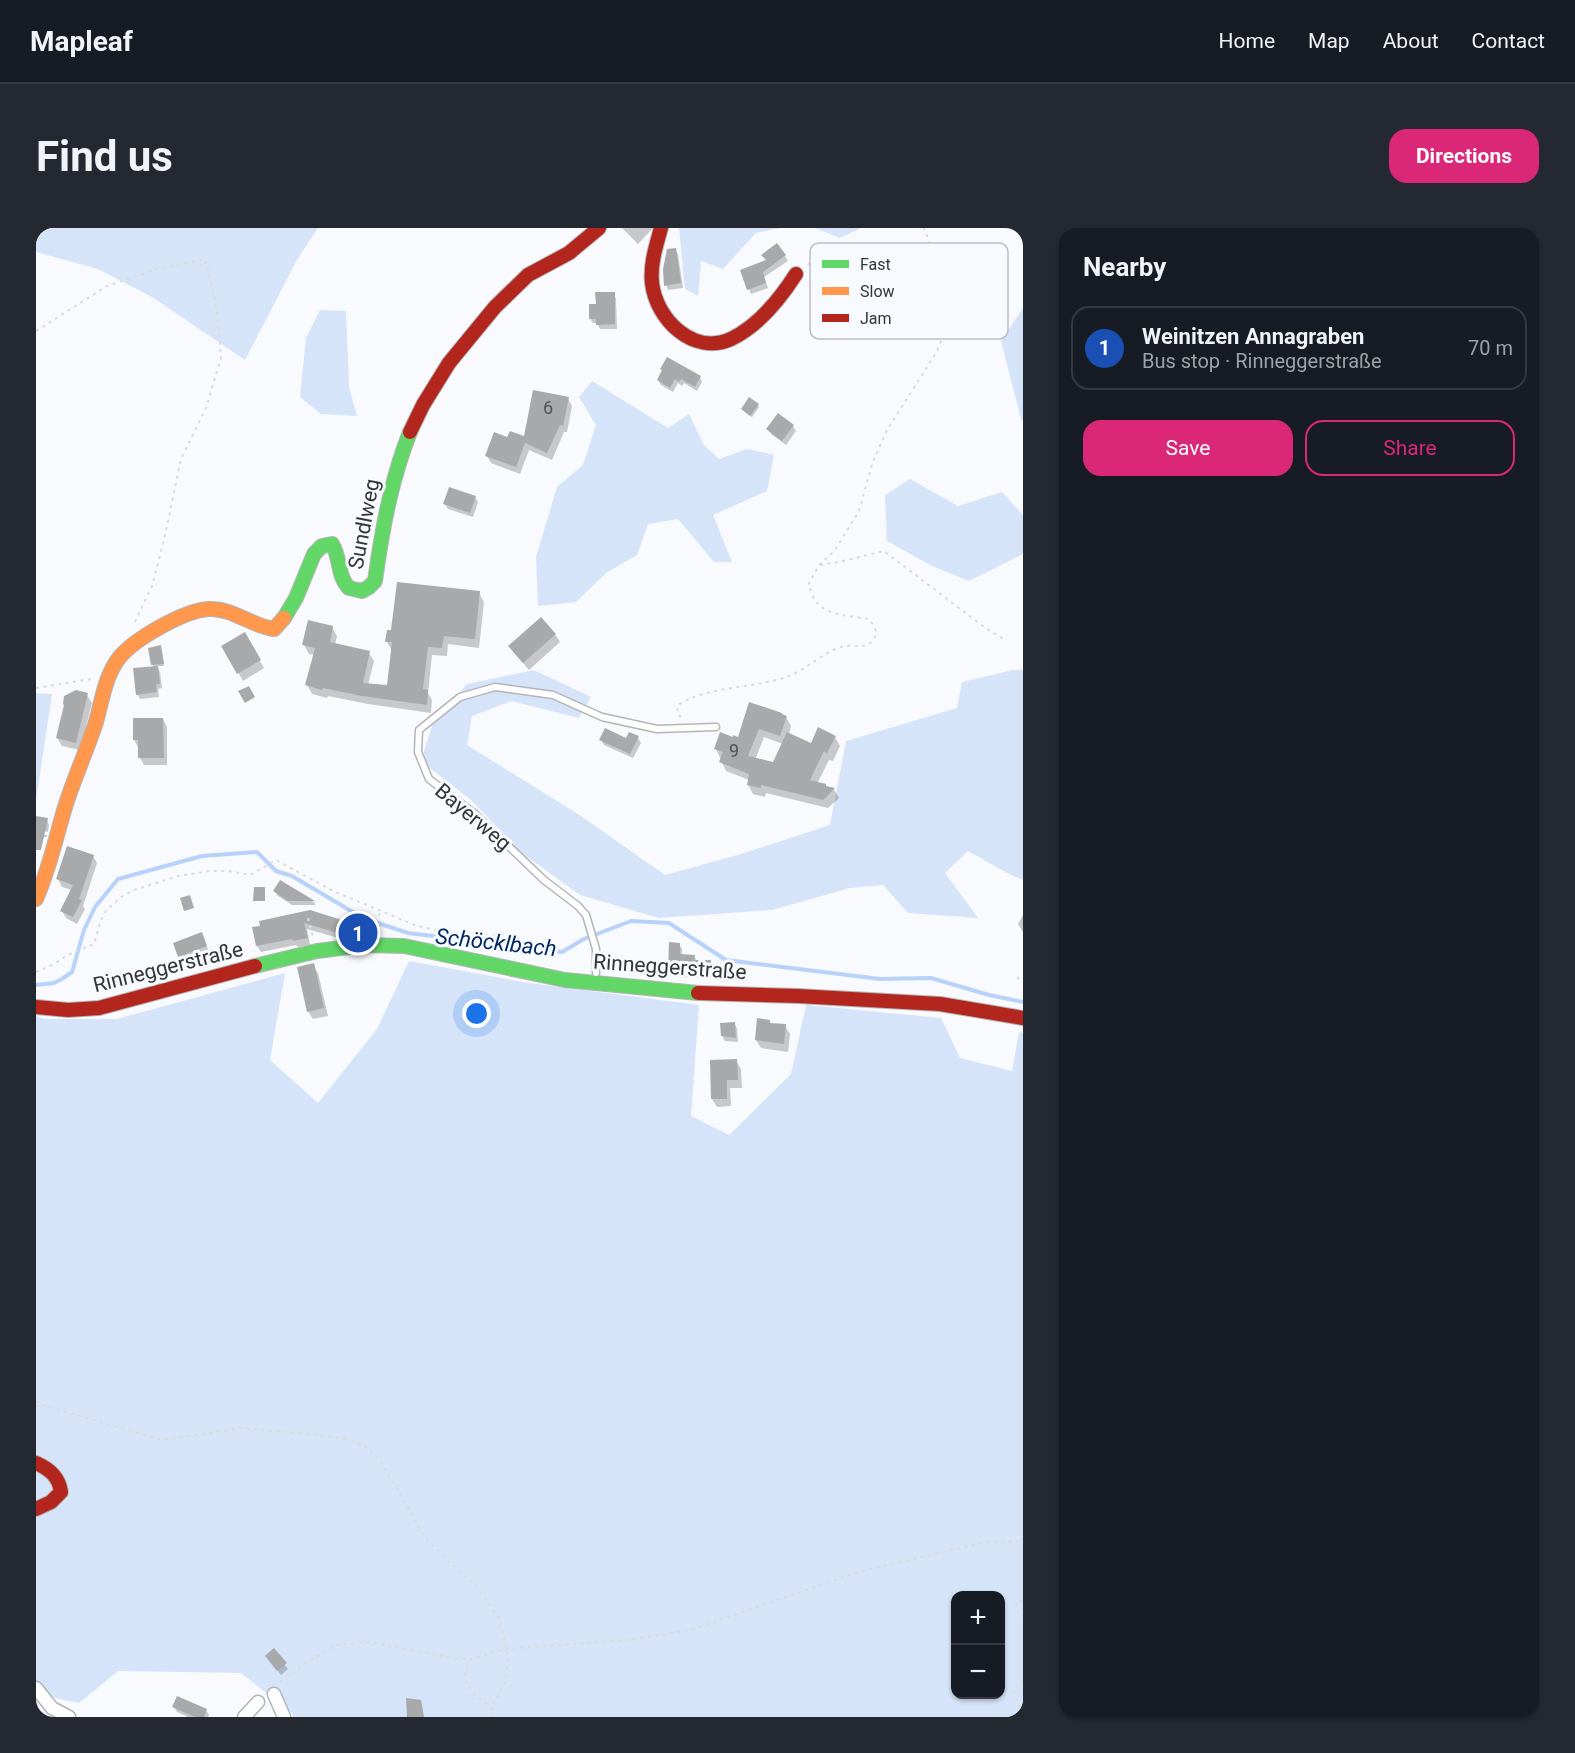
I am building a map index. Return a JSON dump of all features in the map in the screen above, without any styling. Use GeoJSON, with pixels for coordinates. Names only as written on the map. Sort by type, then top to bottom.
{"type":"FeatureCollection","features":[{"type":"Feature","properties":{"kind":"street","name":"Sundlweg"},"geometry":{"type":"LineString","coordinates":[[36,899],[49,871],[66,805],[119,658],[150,634],[190,613],[213,609],[240,616],[264,628],[274,629],[282,622],[302,586],[313,556],[318,548],[324,545],[332,544],[337,550],[341,579],[345,587],[364,592],[371,586],[375,580],[383,525],[404,445],[438,379],[467,339],[510,291],[536,269],[565,256],[600,228]]}},
{"type":"Feature","properties":{"kind":"street"},"geometry":{"type":"LineString","coordinates":[[662,228],[653,254],[652,284],[658,307],[668,322],[689,338],[711,343],[738,336],[776,302],[796,274]]}},
{"type":"Feature","properties":{"kind":"street","name":"Rinneggerstraße"},"geometry":{"type":"LineString","coordinates":[[36,1007],[68,1010],[99,1008],[277,960],[360,945],[404,946],[565,980],[693,993],[940,1004],[1023,1018]]}},
{"type":"Feature","properties":{"kind":"street"},"geometry":{"type":"LineString","coordinates":[[36,1462],[52,1471],[60,1483],[61,1492],[51,1502],[36,1509]]}},
{"type":"Feature","properties":{"kind":"street"},"geometry":{"type":"LineString","coordinates":[[36,1688],[52,1708],[69,1717]]}},
{"type":"Feature","properties":{"kind":"street"},"geometry":{"type":"LineString","coordinates":[[274,1690],[284,1717]]}},
{"type":"Feature","properties":{"kind":"street"},"geometry":{"type":"LineString","coordinates":[[244,1717],[258,1702]]}},
{"type":"Feature","properties":{"kind":"lane","name":"Bayerweg"},"geometry":{"type":"LineString","coordinates":[[596,973],[597,958],[594,940],[586,915],[544,880],[474,813],[429,779],[418,752],[419,730],[460,697],[495,687],[553,695],[602,717],[657,729],[716,727]]}},
{"type":"Feature","properties":{"kind":"path"},"geometry":{"type":"LineString","coordinates":[[924,228],[930,243]]}},
{"type":"Feature","properties":{"kind":"path"},"geometry":{"type":"LineString","coordinates":[[36,332],[107,286],[157,269],[205,259],[218,318],[220,358],[206,408],[181,459],[152,586],[131,632]]}},
{"type":"Feature","properties":{"kind":"path"},"geometry":{"type":"LineString","coordinates":[[684,721],[677,713],[678,705],[687,699],[729,688],[760,684],[790,675],[841,646],[867,645],[874,641],[876,628],[869,619],[827,610],[816,602],[808,585],[819,565],[835,550],[859,511],[872,464],[887,430],[936,353],[942,339]]}},
{"type":"Feature","properties":{"kind":"path"},"geometry":{"type":"LineString","coordinates":[[819,565],[884,551],[984,627],[1005,640]]}},
{"type":"Feature","properties":{"kind":"path"},"geometry":{"type":"LineString","coordinates":[[36,688],[111,675]]}},
{"type":"Feature","properties":{"kind":"path"},"geometry":{"type":"LineString","coordinates":[[36,972],[94,944],[106,911],[121,897],[134,890],[178,876],[210,871],[253,874],[276,860],[310,880],[381,914],[417,926],[465,936],[512,934],[519,937],[526,954]]}},
{"type":"Feature","properties":{"kind":"path"},"geometry":{"type":"LineString","coordinates":[[371,929],[371,925],[381,914]]}},
{"type":"Feature","properties":{"kind":"path"},"geometry":{"type":"LineString","coordinates":[[308,918],[317,951]]}},
{"type":"Feature","properties":{"kind":"path"},"geometry":{"type":"LineString","coordinates":[[1017,979],[1023,976]]}},
{"type":"Feature","properties":{"kind":"path"},"geometry":{"type":"LineString","coordinates":[[36,1401],[42,1405],[163,1440],[242,1428],[319,1435],[351,1440],[366,1447],[379,1459],[427,1540],[478,1589],[498,1618],[504,1634],[508,1657],[505,1683],[491,1707]]}},
{"type":"Feature","properties":{"kind":"path"},"geometry":{"type":"LineString","coordinates":[[36,1406],[42,1405]]}},
{"type":"Feature","properties":{"kind":"path"},"geometry":{"type":"LineString","coordinates":[[274,1690],[304,1664],[336,1645],[370,1642],[452,1658],[471,1659],[506,1649],[627,1640],[691,1630],[861,1571],[987,1542],[1023,1540]]}},
{"type":"Feature","properties":{"kind":"path"},"geometry":{"type":"LineString","coordinates":[[1023,1600],[1016,1604],[1020,1622],[1023,1624]]}},
{"type":"Feature","properties":{"kind":"path"},"geometry":{"type":"LineString","coordinates":[[471,1659],[465,1673],[469,1688],[491,1707],[494,1717]]}},
{"type":"Feature","properties":{"kind":"path"},"geometry":{"type":"LineString","coordinates":[[1023,1680],[1013,1690],[1023,1716]]}},
{"type":"Feature","properties":{"kind":"shaded area"},"geometry":{"type":"Polygon","coordinates":[[[36,228],[318,228],[298,258],[245,360],[152,297],[98,269],[36,252],[36,228]]]}},
{"type":"Feature","properties":{"kind":"shaded area"},"geometry":{"type":"Polygon","coordinates":[[[679,228],[780,228],[756,233],[723,269],[701,261],[698,296],[685,289],[679,228]]]}},
{"type":"Feature","properties":{"kind":"shaded area"},"geometry":{"type":"Polygon","coordinates":[[[815,228],[861,228],[840,238],[815,228]]]}},
{"type":"Feature","properties":{"kind":"shaded area"},"geometry":{"type":"Polygon","coordinates":[[[1023,308],[1023,421],[1001,341],[1008,339],[1008,330],[1023,308]]]}},
{"type":"Feature","properties":{"kind":"shaded area"},"geometry":{"type":"Polygon","coordinates":[[[320,310],[346,311],[349,387],[357,416],[321,414],[300,397],[306,338],[320,310]]]}},
{"type":"Feature","properties":{"kind":"shaded area"},"geometry":{"type":"Polygon","coordinates":[[[592,381],[668,428],[689,414],[704,445],[719,459],[747,449],[774,455],[767,491],[713,515],[732,562],[714,562],[678,519],[648,524],[637,555],[606,573],[576,602],[538,606],[536,557],[557,487],[583,465],[596,425],[579,397],[592,381]]]}},
{"type":"Feature","properties":{"kind":"shaded area"},"geometry":{"type":"Polygon","coordinates":[[[910,479],[958,506],[1002,492],[1023,515],[1023,554],[969,581],[932,566],[887,541],[885,495],[910,479]]]}},
{"type":"Feature","properties":{"kind":"shaded area"},"geometry":{"type":"Polygon","coordinates":[[[534,670],[591,697],[579,718],[511,701],[472,716],[467,745],[581,816],[665,875],[741,854],[830,825],[846,741],[957,708],[962,682],[1013,670],[1023,670],[1023,880],[968,851],[945,873],[978,918],[908,913],[883,885],[850,888],[772,910],[659,918],[580,895],[522,853],[471,800],[421,761],[433,723],[467,684],[534,670]]]}},
{"type":"Feature","properties":{"kind":"shaded area"},"geometry":{"type":"Polygon","coordinates":[[[36,693],[52,694],[36,800],[36,693]]]}},
{"type":"Feature","properties":{"kind":"shaded area"},"geometry":{"type":"Polygon","coordinates":[[[409,961],[529,983],[699,1005],[691,1116],[729,1135],[791,1074],[806,1005],[941,1018],[960,1058],[1012,1071],[1019,1032],[1023,1033],[1023,1717],[293,1717],[292,1713],[241,1673],[118,1671],[79,1703],[36,1694],[36,1016],[45,1019],[117,1019],[285,973],[270,1060],[318,1103],[377,1029],[409,961]]]}},
{"type":"Feature","properties":{"kind":"building"},"geometry":{"type":"Polygon","coordinates":[[[777,243],[786,255],[763,272],[766,283],[747,290],[740,270],[766,260],[761,255],[777,243]]]}},
{"type":"Feature","properties":{"kind":"building"},"geometry":{"type":"Polygon","coordinates":[[[676,248],[681,283],[664,286],[663,269],[667,249],[676,248]]]}},
{"type":"Feature","properties":{"kind":"building"},"geometry":{"type":"Polygon","coordinates":[[[595,292],[615,292],[615,324],[596,325],[596,319],[589,319],[589,304],[596,304],[595,292]]]}},
{"type":"Feature","properties":{"kind":"building"},"geometry":{"type":"Polygon","coordinates":[[[667,357],[701,376],[695,387],[681,379],[679,382],[675,379],[670,388],[657,380],[667,357]]]}},
{"type":"Feature","properties":{"kind":"building"},"geometry":{"type":"Polygon","coordinates":[[[533,390],[569,397],[563,426],[560,425],[547,453],[525,443],[516,467],[485,456],[494,432],[507,437],[510,431],[524,436],[533,390]]]}},
{"type":"Feature","properties":{"kind":"building"},"geometry":{"type":"Polygon","coordinates":[[[749,397],[759,404],[750,416],[741,409],[749,397]]]}},
{"type":"Feature","properties":{"kind":"building"},"geometry":{"type":"Polygon","coordinates":[[[778,413],[794,425],[782,441],[766,429],[778,413]]]}},
{"type":"Feature","properties":{"kind":"building"},"geometry":{"type":"Polygon","coordinates":[[[449,487],[476,496],[470,513],[443,504],[449,487]]]}},
{"type":"Feature","properties":{"kind":"building"},"geometry":{"type":"Polygon","coordinates":[[[397,582],[480,591],[475,639],[444,636],[442,648],[428,647],[423,689],[428,690],[427,705],[323,688],[322,690],[305,685],[315,648],[302,645],[308,620],[333,626],[330,642],[370,651],[363,683],[387,685],[392,642],[385,642],[387,630],[391,630],[397,582]]]}},
{"type":"Feature","properties":{"kind":"building"},"geometry":{"type":"Polygon","coordinates":[[[541,617],[556,634],[523,663],[508,646],[541,617]]]}},
{"type":"Feature","properties":{"kind":"building"},"geometry":{"type":"Polygon","coordinates":[[[245,632],[261,660],[237,674],[221,646],[245,632]]]}},
{"type":"Feature","properties":{"kind":"building"},"geometry":{"type":"Polygon","coordinates":[[[161,645],[164,664],[151,665],[148,648],[161,645]]]}},
{"type":"Feature","properties":{"kind":"building"},"geometry":{"type":"Polygon","coordinates":[[[158,666],[160,684],[156,684],[157,692],[136,695],[133,668],[158,666]]]}},
{"type":"Feature","properties":{"kind":"building"},"geometry":{"type":"Polygon","coordinates":[[[249,686],[255,697],[245,703],[238,691],[249,686]]]}},
{"type":"Feature","properties":{"kind":"building"},"geometry":{"type":"Polygon","coordinates":[[[76,690],[88,693],[76,743],[56,738],[64,696],[76,690]]]}},
{"type":"Feature","properties":{"kind":"building"},"geometry":{"type":"Polygon","coordinates":[[[749,702],[787,716],[780,736],[759,729],[748,756],[773,762],[787,732],[811,743],[818,727],[836,736],[827,753],[824,751],[810,780],[835,788],[823,800],[761,785],[761,788],[747,785],[749,774],[719,762],[723,752],[714,749],[720,732],[738,737],[749,702]]]}},
{"type":"Feature","properties":{"kind":"building"},"geometry":{"type":"Polygon","coordinates":[[[133,718],[163,718],[164,758],[138,758],[138,740],[133,740],[133,718]]]}},
{"type":"Feature","properties":{"kind":"building"},"geometry":{"type":"Polygon","coordinates":[[[605,728],[626,738],[629,732],[639,736],[630,754],[599,740],[605,728]]]}},
{"type":"Feature","properties":{"kind":"building"},"geometry":{"type":"Polygon","coordinates":[[[36,816],[48,818],[41,850],[36,850],[36,816]]]}},
{"type":"Feature","properties":{"kind":"building"},"geometry":{"type":"Polygon","coordinates":[[[67,846],[94,855],[79,899],[82,900],[73,917],[60,911],[73,885],[56,879],[67,846]]]}},
{"type":"Feature","properties":{"kind":"building"},"geometry":{"type":"Polygon","coordinates":[[[280,880],[315,901],[288,901],[273,891],[280,880]]]}},
{"type":"Feature","properties":{"kind":"building"},"geometry":{"type":"Polygon","coordinates":[[[254,887],[265,887],[265,901],[253,901],[254,887]]]}},
{"type":"Feature","properties":{"kind":"building"},"geometry":{"type":"Polygon","coordinates":[[[190,895],[194,908],[184,911],[180,898],[190,895]]]}},
{"type":"Feature","properties":{"kind":"building"},"geometry":{"type":"Polygon","coordinates":[[[310,910],[342,920],[338,933],[304,923],[308,938],[256,946],[252,927],[260,926],[259,921],[310,910]]]}},
{"type":"Feature","properties":{"kind":"building"},"geometry":{"type":"Polygon","coordinates":[[[202,932],[207,946],[178,957],[173,943],[202,932]]]}},
{"type":"Feature","properties":{"kind":"building"},"geometry":{"type":"Polygon","coordinates":[[[669,942],[680,943],[680,954],[695,955],[694,960],[711,960],[711,973],[668,972],[669,942]]]}},
{"type":"Feature","properties":{"kind":"building"},"geometry":{"type":"Polygon","coordinates":[[[314,963],[324,1008],[307,1012],[297,967],[314,963]]]}},
{"type":"Feature","properties":{"kind":"building"},"geometry":{"type":"Polygon","coordinates":[[[757,1018],[770,1020],[770,1023],[786,1024],[784,1044],[755,1040],[757,1018]]]}},
{"type":"Feature","properties":{"kind":"building"},"geometry":{"type":"Polygon","coordinates":[[[735,1022],[736,1038],[721,1036],[720,1023],[735,1022]]]}},
{"type":"Feature","properties":{"kind":"building"},"geometry":{"type":"Polygon","coordinates":[[[737,1059],[738,1080],[727,1080],[727,1099],[711,1099],[710,1060],[737,1059]]]}},
{"type":"Feature","properties":{"kind":"building"},"geometry":{"type":"Polygon","coordinates":[[[274,1648],[287,1663],[277,1671],[265,1656],[274,1648]]]}},
{"type":"Feature","properties":{"kind":"building"},"geometry":{"type":"Polygon","coordinates":[[[177,1696],[207,1709],[204,1717],[195,1717],[172,1707],[177,1696]]]}},
{"type":"Feature","properties":{"kind":"building"},"geometry":{"type":"Polygon","coordinates":[[[406,1698],[421,1700],[424,1717],[407,1717],[406,1698]]]}},
{"type":"Feature","properties":{"kind":"waterway","name":"Schöcklbach"},"geometry":{"type":"LineString","coordinates":[[36,985],[54,983],[72,972],[84,930],[95,907],[118,879],[202,856],[257,852],[276,871],[292,876],[363,918],[408,933],[562,952],[584,939],[631,921],[669,923],[726,960],[880,979],[931,978],[989,995],[1023,1002]]}},
{"type":"Feature","properties":{"kind":"traffic: fast"},"geometry":{"type":"LineString","coordinates":[[284,618],[296,598],[314,554],[322,546],[332,544],[343,578],[349,588],[362,591],[375,581],[388,505],[410,432]]}},
{"type":"Feature","properties":{"kind":"traffic: fast"},"geometry":{"type":"LineString","coordinates":[[255,966],[317,951],[365,945],[404,946],[565,980],[698,993]]}},
{"type":"Feature","properties":{"kind":"traffic: slow"},"geometry":{"type":"LineString","coordinates":[[36,899],[49,864],[62,816],[96,722],[107,681],[114,665],[126,650],[148,634],[174,620],[199,611],[209,609],[226,611],[274,629],[284,618]]}},
{"type":"Feature","properties":{"kind":"traffic: jam"},"geometry":{"type":"LineString","coordinates":[[410,432],[423,405],[449,363],[495,307],[528,275],[569,253],[599,228]]}},
{"type":"Feature","properties":{"kind":"traffic: jam"},"geometry":{"type":"LineString","coordinates":[[661,228],[652,269],[655,296],[669,321],[690,338],[717,343],[741,334],[768,311],[796,274]]}},
{"type":"Feature","properties":{"kind":"traffic: jam"},"geometry":{"type":"LineString","coordinates":[[36,1007],[68,1010],[99,1008],[255,966]]}},
{"type":"Feature","properties":{"kind":"traffic: jam"},"geometry":{"type":"LineString","coordinates":[[698,993],[940,1004],[1023,1018]]}},
{"type":"Feature","properties":{"kind":"traffic: jam"},"geometry":{"type":"LineString","coordinates":[[36,1463],[53,1474],[61,1492],[51,1502],[36,1509]]}},
{"type":"Feature","properties":{"kind":"place","name":"Weinitzen Annagraben"},"geometry":{"type":"Point","coordinates":[358,933]}}]}
